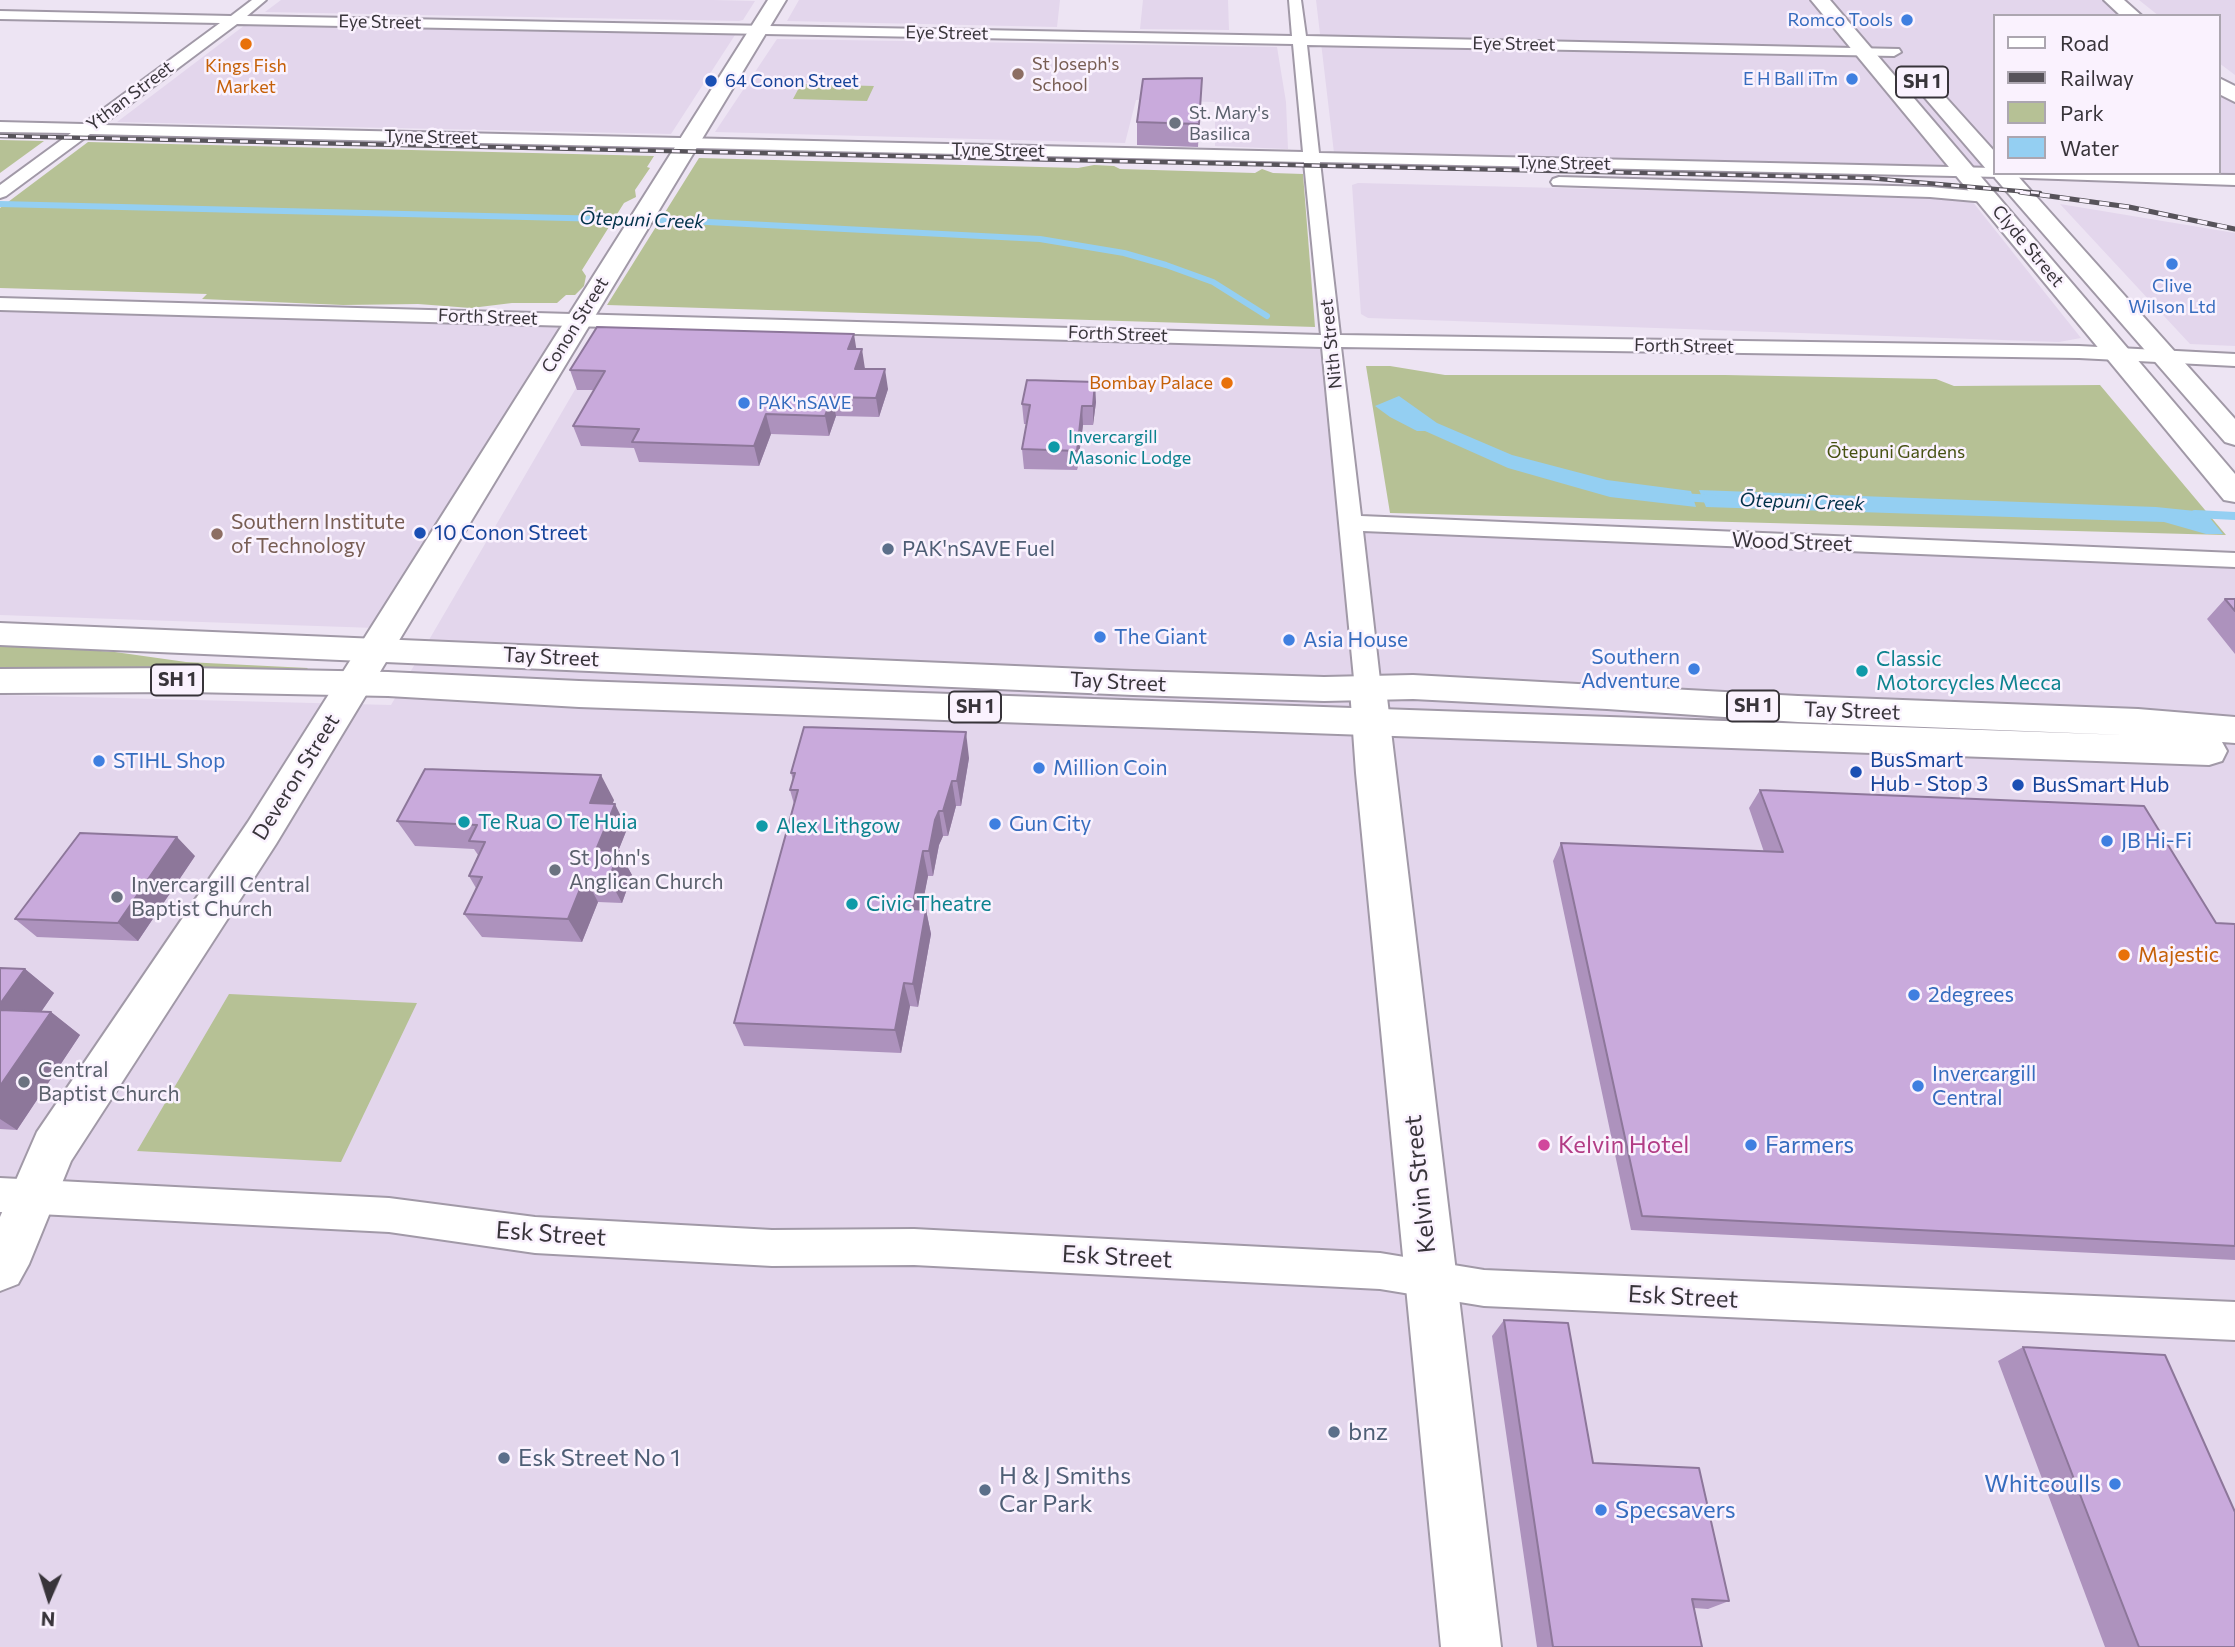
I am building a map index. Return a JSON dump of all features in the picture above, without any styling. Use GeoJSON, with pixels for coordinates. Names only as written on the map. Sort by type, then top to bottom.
{"type":"FeatureCollection","features":[{"type":"Feature","properties":{"kind":"main road","name":"Conon Street"},"geometry":{"type":"LineString","coordinates":[[354,684],[777,0]]}},
{"type":"Feature","properties":{"kind":"main road","name":"Clyde Street"},"geometry":{"type":"LineString","coordinates":[[1820,0],[2235,493]]}},
{"type":"Feature","properties":{"kind":"main road"},"geometry":{"type":"LineString","coordinates":[[2113,0],[2130,14]]}},
{"type":"Feature","properties":{"kind":"main road","name":"SH 1"},"geometry":{"type":"LineString","coordinates":[[1875,31],[1898,57]]}},
{"type":"Feature","properties":{"kind":"main road","name":"SH 1"},"geometry":{"type":"LineString","coordinates":[[1922,82],[1994,164]]}},
{"type":"Feature","properties":{"kind":"main road","name":"Clyde Street"},"geometry":{"type":"LineString","coordinates":[[2005,175],[2235,436]]}},
{"type":"Feature","properties":{"kind":"main road","name":"Tay Street"},"geometry":{"type":"LineString","coordinates":[[0,634],[1133,683],[1370,705]]}},
{"type":"Feature","properties":{"kind":"main road","name":"Tay Street"},"geometry":{"type":"LineString","coordinates":[[0,681],[187,680],[1370,705],[2148,736],[2235,730]]}},
{"type":"Feature","properties":{"kind":"main road","name":"Deveron Street"},"geometry":{"type":"LineString","coordinates":[[0,1266],[12,1247],[16,1196],[61,1136],[255,844],[354,684]]}},
{"type":"Feature","properties":{"kind":"main road","name":"Kelvin Street"},"geometry":{"type":"LineString","coordinates":[[1370,705],[1375,773],[1471,1647]]}},
{"type":"Feature","properties":{"kind":"main road"},"geometry":{"type":"LineString","coordinates":[[2148,736],[2235,722]]}},
{"type":"Feature","properties":{"kind":"main road"},"geometry":{"type":"LineString","coordinates":[[2148,736],[2235,757]]}},
{"type":"Feature","properties":{"kind":"main road","name":"Tay Street"},"geometry":{"type":"LineString","coordinates":[[2148,736],[2235,751]]}},
{"type":"Feature","properties":{"kind":"street","name":"Ythan Street"},"geometry":{"type":"LineString","coordinates":[[0,193],[260,0]]}},
{"type":"Feature","properties":{"kind":"street","name":"Nith Street"},"geometry":{"type":"LineString","coordinates":[[1295,0],[1370,705]]}},
{"type":"Feature","properties":{"kind":"street","name":"Eye Street"},"geometry":{"type":"LineString","coordinates":[[0,15],[1863,51],[1898,57]]}},
{"type":"Feature","properties":{"kind":"street","name":"Tyne Street"},"geometry":{"type":"LineString","coordinates":[[0,127],[1994,173]]}},
{"type":"Feature","properties":{"kind":"street"},"geometry":{"type":"LineString","coordinates":[[2069,175],[2235,180]]}},
{"type":"Feature","properties":{"kind":"street"},"geometry":{"type":"LineString","coordinates":[[1313,176],[1333,177]]}},
{"type":"Feature","properties":{"kind":"street","name":"Tyne Street"},"geometry":{"type":"LineString","coordinates":[[1542,182],[1930,191],[1986,197]]}},
{"type":"Feature","properties":{"kind":"street","name":"Forth Street"},"geometry":{"type":"LineString","coordinates":[[0,304],[1331,341],[2118,353],[2235,360]]}},
{"type":"Feature","properties":{"kind":"street","name":"Wood Street"},"geometry":{"type":"LineString","coordinates":[[1350,523],[2235,560]]}},
{"type":"Feature","properties":{"kind":"street","name":"Esk Street"},"geometry":{"type":"LineString","coordinates":[[16,1196],[389,1215],[535,1235],[772,1248],[914,1247],[1380,1271],[1484,1288],[2235,1321]]}},
{"type":"Feature","properties":{"kind":"shaded area"},"geometry":{"type":"Polygon","coordinates":[[[281,0],[755,1],[743,20],[739,21],[265,12],[281,0]]]}},
{"type":"Feature","properties":{"kind":"shaded area"},"geometry":{"type":"Polygon","coordinates":[[[799,0],[1060,0],[1057,27],[787,21],[799,0]]]}},
{"type":"Feature","properties":{"kind":"shaded area"},"geometry":{"type":"Polygon","coordinates":[[[1143,0],[1228,0],[1229,30],[1140,29],[1143,0]]]}},
{"type":"Feature","properties":{"kind":"shaded area"},"geometry":{"type":"Polygon","coordinates":[[[1316,0],[2106,0],[2124,14],[1994,14],[1994,169],[1334,153],[1316,0]]]}},
{"type":"Feature","properties":{"kind":"shaded area"},"geometry":{"type":"Polygon","coordinates":[[[2139,0],[2235,0],[2235,75],[2221,64],[2221,14],[2156,14],[2139,0]]]}},
{"type":"Feature","properties":{"kind":"shaded area"},"geometry":{"type":"Polygon","coordinates":[[[245,25],[735,35],[671,134],[117,122],[245,25]]]}},
{"type":"Feature","properties":{"kind":"shaded area","name":"St Joseph's School"},"geometry":{"type":"Polygon","coordinates":[[[777,39],[1277,47],[1286,102],[1288,149],[1215,146],[1215,102],[1136,100],[1125,143],[715,132],[777,39]]]}},
{"type":"Feature","properties":{"kind":"shaded area"},"geometry":{"type":"Polygon","coordinates":[[[2221,91],[2235,102],[2235,175],[2221,175],[2221,91]]]}},
{"type":"Feature","properties":{"kind":"shaded area"},"geometry":{"type":"Polygon","coordinates":[[[1358,183],[1960,198],[1972,201],[2081,338],[2059,342],[1368,318],[1361,314],[1352,185],[1358,183]]]}},
{"type":"Feature","properties":{"kind":"shaded area"},"geometry":{"type":"Polygon","coordinates":[[[2060,204],[2235,233],[2235,346],[2190,344],[2060,204]]]}},
{"type":"Feature","properties":{"kind":"shaded area","name":"Southern Institute of Technology"},"geometry":{"type":"Polygon","coordinates":[[[0,306],[569,322],[375,628],[0,615],[0,306]]]}},
{"type":"Feature","properties":{"kind":"shaded area"},"geometry":{"type":"Polygon","coordinates":[[[618,316],[1334,336],[1355,529],[2235,568],[2235,1647],[0,1647],[0,695],[391,705],[618,316]]]}},
{"type":"Feature","properties":{"kind":"green space"},"geometry":{"type":"Polygon","coordinates":[[[801,84],[874,86],[867,101],[793,99],[801,84]]]}},
{"type":"Feature","properties":{"kind":"green space"},"geometry":{"type":"Polygon","coordinates":[[[0,140],[44,141],[0,173],[0,140]]]}},
{"type":"Feature","properties":{"kind":"green space"},"geometry":{"type":"Polygon","coordinates":[[[88,142],[654,156],[647,167],[650,168],[635,190],[636,197],[624,203],[582,270],[586,276],[584,286],[575,295],[566,295],[557,303],[512,303],[471,308],[418,304],[343,305],[202,299],[207,294],[0,288],[0,208],[88,142]]]}},
{"type":"Feature","properties":{"kind":"green space"},"geometry":{"type":"Polygon","coordinates":[[[699,158],[1078,168],[1094,165],[1120,169],[1255,173],[1262,169],[1273,173],[1303,174],[1315,327],[607,305],[699,158]]]}},
{"type":"Feature","properties":{"kind":"green space","name":"Ōtepuni Gardens"},"geometry":{"type":"Polygon","coordinates":[[[1366,366],[1390,366],[1445,375],[1725,375],[1936,379],[1954,386],[2100,385],[2226,535],[1390,513],[1366,366]]]}},
{"type":"Feature","properties":{"kind":"green space"},"geometry":{"type":"Polygon","coordinates":[[[0,644],[115,652],[186,662],[308,668],[305,671],[0,670],[0,644]]]}},
{"type":"Feature","properties":{"kind":"green space"},"geometry":{"type":"Polygon","coordinates":[[[229,994],[417,1003],[341,1162],[137,1151],[229,994]]]}},
{"type":"Feature","properties":{"kind":"water"},"geometry":{"type":"Polygon","coordinates":[[[1399,396],[1437,423],[1512,455],[1607,480],[1691,491],[1696,507],[1610,497],[1508,468],[1425,431],[1417,431],[1375,406],[1399,396]]]}},
{"type":"Feature","properties":{"kind":"water"},"geometry":{"type":"Polygon","coordinates":[[[1699,490],[2156,507],[2205,512],[2223,534],[2206,534],[2164,522],[1706,507],[1699,490]]]}},
{"type":"Feature","properties":{"kind":"building"},"geometry":{"type":"Polygon","coordinates":[[[1202,78],[1199,124],[1137,122],[1143,79],[1202,78]]]}},
{"type":"Feature","properties":{"kind":"building","name":"PAK'nSAVE"},"geometry":{"type":"Polygon","coordinates":[[[597,327],[854,334],[848,349],[862,349],[855,369],[885,369],[876,398],[832,397],[825,416],[766,414],[754,446],[632,442],[639,429],[573,426],[605,371],[570,370],[597,327]]]}},
{"type":"Feature","properties":{"kind":"building","name":"Invercargill Masonic Lodge"},"geometry":{"type":"Polygon","coordinates":[[[1027,380],[1095,382],[1093,406],[1082,406],[1077,451],[1022,449],[1030,405],[1022,404],[1027,380]]]}},
{"type":"Feature","properties":{"kind":"building"},"geometry":{"type":"Polygon","coordinates":[[[2225,599],[2235,599],[2235,611],[2225,599]]]}},
{"type":"Feature","properties":{"kind":"building","name":"Civic Theatre"},"geometry":{"type":"Polygon","coordinates":[[[804,727],[966,732],[957,781],[952,781],[943,811],[939,811],[935,820],[929,851],[923,851],[912,909],[926,910],[913,984],[904,983],[895,1030],[734,1023],[798,790],[790,790],[795,773],[791,773],[804,727]]]}},
{"type":"Feature","properties":{"kind":"building"},"geometry":{"type":"Polygon","coordinates":[[[425,769],[601,775],[590,803],[615,804],[596,850],[619,851],[609,879],[585,877],[568,919],[464,914],[482,877],[469,876],[485,842],[469,841],[477,825],[397,821],[425,769]]]}},
{"type":"Feature","properties":{"kind":"building","name":"Invercargill Central"},"geometry":{"type":"Polygon","coordinates":[[[1760,790],[2144,806],[2216,923],[2235,924],[2235,1246],[1642,1216],[1561,843],[1783,852],[1760,790]]]}},
{"type":"Feature","properties":{"kind":"building"},"geometry":{"type":"Polygon","coordinates":[[[80,833],[177,837],[118,923],[15,919],[80,833]]]}},
{"type":"Feature","properties":{"kind":"building"},"geometry":{"type":"Polygon","coordinates":[[[0,968],[25,969],[0,1004],[0,968]]]}},
{"type":"Feature","properties":{"kind":"building"},"geometry":{"type":"Polygon","coordinates":[[[0,1010],[51,1012],[0,1086],[0,1010]]]}},
{"type":"Feature","properties":{"kind":"building","name":"Specsavers"},"geometry":{"type":"Polygon","coordinates":[[[1504,1320],[1568,1323],[1593,1463],[1699,1468],[1729,1601],[1692,1599],[1702,1647],[1553,1647],[1504,1320]]]}},
{"type":"Feature","properties":{"kind":"building","name":"Whitcoulls"},"geometry":{"type":"Polygon","coordinates":[[[2023,1347],[2165,1355],[2235,1512],[2235,1647],[2139,1647],[2023,1347]]]}},
{"type":"Feature","properties":{"kind":"waterway","name":"Ōtepuni Creek"},"geometry":{"type":"LineString","coordinates":[[0,204],[688,221],[1040,239],[1124,253],[1166,265],[1213,282],[1267,316]]}},
{"type":"Feature","properties":{"kind":"waterway","name":"Ōtepuni Creek"},"geometry":{"type":"LineString","coordinates":[[1680,497],[1714,499]]}},
{"type":"Feature","properties":{"kind":"waterway","name":"Ōtepuni Creek"},"geometry":{"type":"LineString","coordinates":[[2195,514],[2235,516]]}},
{"type":"Feature","properties":{"kind":"railway"},"geometry":{"type":"LineString","coordinates":[[0,136],[1869,178],[2040,193]]}},
{"type":"Feature","properties":{"kind":"railway"},"geometry":{"type":"LineString","coordinates":[[2020,192],[2129,207],[2235,229]]}},
{"type":"Feature","properties":{"kind":"place","name":"Romco Tools"},"geometry":{"type":"Point","coordinates":[1907,20]}},
{"type":"Feature","properties":{"kind":"place","name":"Kings Fish Market"},"geometry":{"type":"Point","coordinates":[246,44]}},
{"type":"Feature","properties":{"kind":"place","name":"St Joseph's School"},"geometry":{"type":"Point","coordinates":[1018,74]}},
{"type":"Feature","properties":{"kind":"place","name":"E H Ball iTm"},"geometry":{"type":"Point","coordinates":[1852,79]}},
{"type":"Feature","properties":{"kind":"place","name":"64 Conon Street"},"geometry":{"type":"Point","coordinates":[711,81]}},
{"type":"Feature","properties":{"kind":"place","name":"St. Mary's Basilica"},"geometry":{"type":"Point","coordinates":[1175,123]}},
{"type":"Feature","properties":{"kind":"place","name":"Clive Wilson Ltd"},"geometry":{"type":"Point","coordinates":[2172,264]}},
{"type":"Feature","properties":{"kind":"place","name":"Bombay Palace"},"geometry":{"type":"Point","coordinates":[1227,383]}},
{"type":"Feature","properties":{"kind":"place","name":"PAK'nSAVE"},"geometry":{"type":"Point","coordinates":[744,403]}},
{"type":"Feature","properties":{"kind":"place","name":"Invercargill Masonic Lodge"},"geometry":{"type":"Point","coordinates":[1054,447]}},
{"type":"Feature","properties":{"kind":"place","name":"10 Conon Street"},"geometry":{"type":"Point","coordinates":[420,533]}},
{"type":"Feature","properties":{"kind":"place","name":"Southern Institute of Technology"},"geometry":{"type":"Point","coordinates":[217,534]}},
{"type":"Feature","properties":{"kind":"place","name":"PAK'nSAVE Fuel"},"geometry":{"type":"Point","coordinates":[888,549]}},
{"type":"Feature","properties":{"kind":"place","name":"The Giant"},"geometry":{"type":"Point","coordinates":[1100,637]}},
{"type":"Feature","properties":{"kind":"place","name":"Asia House"},"geometry":{"type":"Point","coordinates":[1289,640]}},
{"type":"Feature","properties":{"kind":"place","name":"Southern Adventure"},"geometry":{"type":"Point","coordinates":[1694,669]}},
{"type":"Feature","properties":{"kind":"place","name":"Classic Motorcycles Mecca"},"geometry":{"type":"Point","coordinates":[1862,671]}},
{"type":"Feature","properties":{"kind":"place","name":"STIHL Shop"},"geometry":{"type":"Point","coordinates":[99,761]}},
{"type":"Feature","properties":{"kind":"place","name":"Million Coin"},"geometry":{"type":"Point","coordinates":[1039,768]}},
{"type":"Feature","properties":{"kind":"place","name":"BusSmart Hub - Stop 3"},"geometry":{"type":"Point","coordinates":[1856,772]}},
{"type":"Feature","properties":{"kind":"place","name":"BusSmart Hub"},"geometry":{"type":"Point","coordinates":[2018,785]}},
{"type":"Feature","properties":{"kind":"place","name":"Te Rua O Te Huia"},"geometry":{"type":"Point","coordinates":[464,822]}},
{"type":"Feature","properties":{"kind":"place","name":"Gun City"},"geometry":{"type":"Point","coordinates":[995,824]}},
{"type":"Feature","properties":{"kind":"place","name":"Alex Lithgow"},"geometry":{"type":"Point","coordinates":[762,826]}},
{"type":"Feature","properties":{"kind":"place","name":"JB Hi-Fi"},"geometry":{"type":"Point","coordinates":[2107,841]}},
{"type":"Feature","properties":{"kind":"place","name":"St John's Anglican Church"},"geometry":{"type":"Point","coordinates":[555,870]}},
{"type":"Feature","properties":{"kind":"place","name":"Invercargill Central Baptist Church"},"geometry":{"type":"Point","coordinates":[117,897]}},
{"type":"Feature","properties":{"kind":"place","name":"Civic Theatre"},"geometry":{"type":"Point","coordinates":[852,904]}},
{"type":"Feature","properties":{"kind":"place","name":"Majestic"},"geometry":{"type":"Point","coordinates":[2124,955]}},
{"type":"Feature","properties":{"kind":"place","name":"2degrees"},"geometry":{"type":"Point","coordinates":[1914,995]}},
{"type":"Feature","properties":{"kind":"place","name":"Central Baptist Church"},"geometry":{"type":"Point","coordinates":[24,1082]}},
{"type":"Feature","properties":{"kind":"place","name":"Invercargill Central"},"geometry":{"type":"Point","coordinates":[1918,1086]}},
{"type":"Feature","properties":{"kind":"place","name":"Kelvin Hotel"},"geometry":{"type":"Point","coordinates":[1544,1145]}},
{"type":"Feature","properties":{"kind":"place","name":"Farmers"},"geometry":{"type":"Point","coordinates":[1751,1145]}},
{"type":"Feature","properties":{"kind":"place","name":"bnz"},"geometry":{"type":"Point","coordinates":[1334,1432]}},
{"type":"Feature","properties":{"kind":"place","name":"Esk Street No 1"},"geometry":{"type":"Point","coordinates":[504,1458]}},
{"type":"Feature","properties":{"kind":"place","name":"Whitcoulls"},"geometry":{"type":"Point","coordinates":[2115,1484]}},
{"type":"Feature","properties":{"kind":"place","name":"H & J Smiths Car Park"},"geometry":{"type":"Point","coordinates":[985,1490]}},
{"type":"Feature","properties":{"kind":"place","name":"Specsavers"},"geometry":{"type":"Point","coordinates":[1601,1510]}}]}
